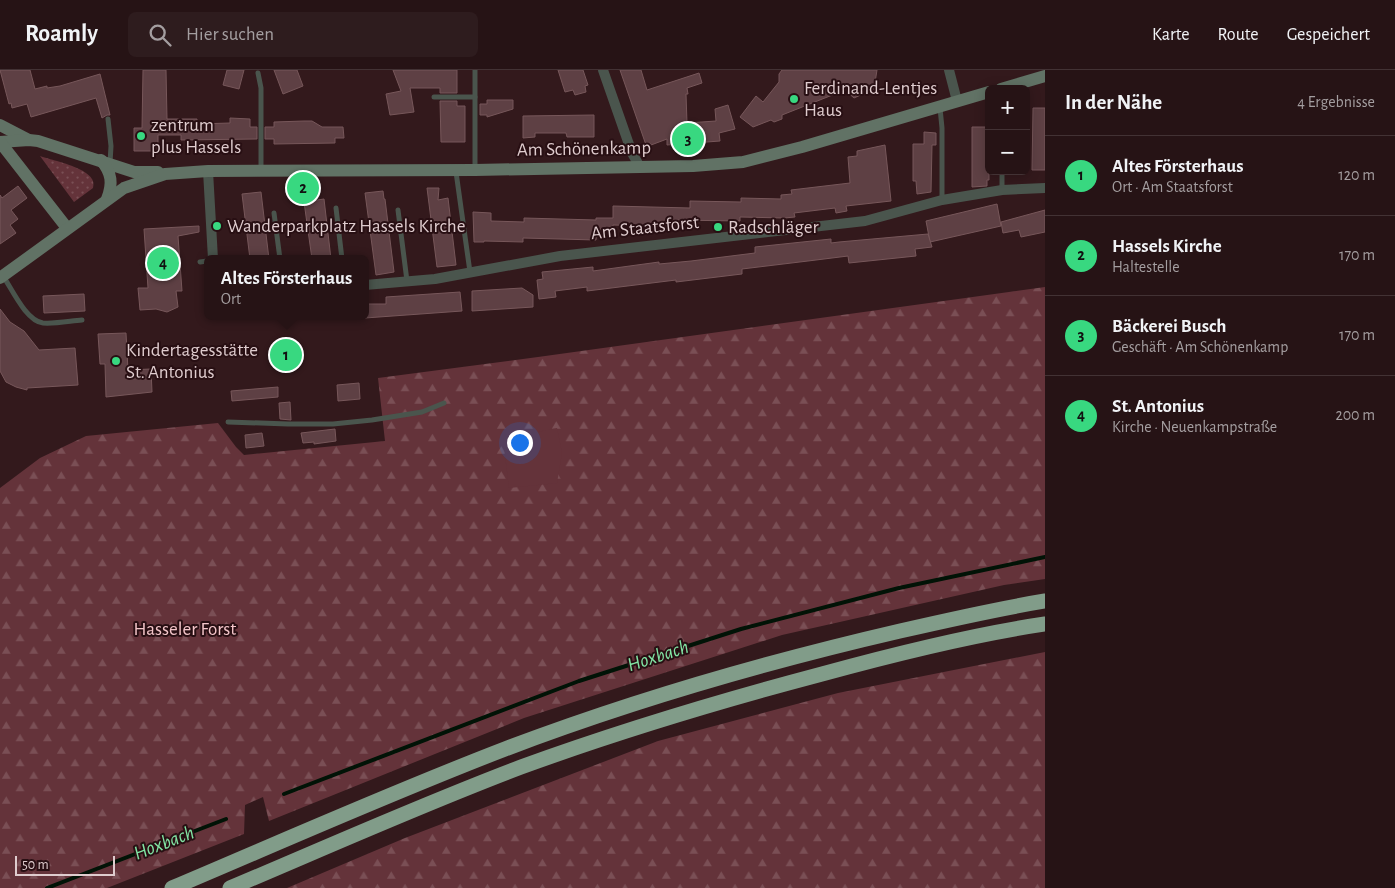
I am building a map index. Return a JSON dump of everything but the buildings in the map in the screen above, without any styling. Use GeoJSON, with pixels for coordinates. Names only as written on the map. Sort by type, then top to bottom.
{"type":"FeatureCollection","features":[{"type":"Feature","properties":{"kind":"highway"},"geometry":{"type":"LineString","coordinates":[[172,888],[390,795],[507,748],[608,712],[739,671],[1009,607],[1045,601]]}},
{"type":"Feature","properties":{"kind":"highway"},"geometry":{"type":"LineString","coordinates":[[230,888],[416,809],[521,768],[616,734],[750,693],[871,661],[1012,629],[1045,624]]}},
{"type":"Feature","properties":{"kind":"main road"},"geometry":{"type":"LineString","coordinates":[[1015,85],[1045,76]]}},
{"type":"Feature","properties":{"kind":"main road","name":"Am Schönenkamp"},"geometry":{"type":"LineString","coordinates":[[2,277],[107,199],[132,184],[165,174],[261,170],[475,170],[693,166],[743,162],[985,93]]}},
{"type":"Feature","properties":{"kind":"main road"},"geometry":{"type":"LineString","coordinates":[[0,125],[29,140],[134,172],[145,173],[155,171],[165,174]]}},
{"type":"Feature","properties":{"kind":"main road"},"geometry":{"type":"LineString","coordinates":[[0,142],[29,140]]}},
{"type":"Feature","properties":{"kind":"main road"},"geometry":{"type":"LineString","coordinates":[[14,159],[29,140]]}},
{"type":"Feature","properties":{"kind":"main road"},"geometry":{"type":"LineString","coordinates":[[0,142],[67,228]]}},
{"type":"Feature","properties":{"kind":"main road"},"geometry":{"type":"LineString","coordinates":[[106,162],[111,178],[111,190],[107,199]]}},
{"type":"Feature","properties":{"kind":"street"},"geometry":{"type":"LineString","coordinates":[[603,70],[632,153],[640,166]]}},
{"type":"Feature","properties":{"kind":"street"},"geometry":{"type":"LineString","coordinates":[[949,70],[956,101]]}},
{"type":"Feature","properties":{"kind":"street"},"geometry":{"type":"LineString","coordinates":[[208,171],[213,255]]}},
{"type":"Feature","properties":{"kind":"street","name":"Am Staatsforst"},"geometry":{"type":"LineString","coordinates":[[369,285],[470,273],[560,256],[865,221],[942,200],[1002,190],[1045,188]]}},
{"type":"Feature","properties":{"kind":"lane"},"geometry":{"type":"LineString","coordinates":[[475,70],[475,170]]}},
{"type":"Feature","properties":{"kind":"lane"},"geometry":{"type":"LineString","coordinates":[[258,73],[261,88],[261,170]]}},
{"type":"Feature","properties":{"kind":"lane"},"geometry":{"type":"LineString","coordinates":[[434,97],[475,97]]}},
{"type":"Feature","properties":{"kind":"lane"},"geometry":{"type":"LineString","coordinates":[[940,106],[942,128],[942,200]]}},
{"type":"Feature","properties":{"kind":"lane"},"geometry":{"type":"LineString","coordinates":[[106,162],[111,146],[108,119]]}},
{"type":"Feature","properties":{"kind":"lane"},"geometry":{"type":"LineString","coordinates":[[456,170],[470,273]]}},
{"type":"Feature","properties":{"kind":"lane"},"geometry":{"type":"LineString","coordinates":[[1002,175],[1002,190]]}},
{"type":"Feature","properties":{"kind":"lane"},"geometry":{"type":"LineString","coordinates":[[31,182],[43,186]]}},
{"type":"Feature","properties":{"kind":"lane"},"geometry":{"type":"LineString","coordinates":[[336,208],[342,255]]}},
{"type":"Feature","properties":{"kind":"lane"},"geometry":{"type":"LineString","coordinates":[[398,210],[407,281]]}},
{"type":"Feature","properties":{"kind":"lane"},"geometry":{"type":"LineString","coordinates":[[274,213],[279,255]]}},
{"type":"Feature","properties":{"kind":"lane"},"geometry":{"type":"LineString","coordinates":[[200,262],[204,261]]}},
{"type":"Feature","properties":{"kind":"lane"},"geometry":{"type":"LineString","coordinates":[[2,277],[34,320],[42,323],[82,320]]}},
{"type":"Feature","properties":{"kind":"lane"},"geometry":{"type":"LineString","coordinates":[[228,422],[333,424],[422,412],[444,403]]}},
{"type":"Feature","properties":{"kind":"green space"},"geometry":{"type":"Polygon","coordinates":[[[40,156],[83,171],[93,181],[93,188],[74,202],[40,156]]]}},
{"type":"Feature","properties":{"kind":"green space","name":"Hasseler Forst"},"geometry":{"type":"Polygon","coordinates":[[[1045,287],[1045,579],[1004,585],[782,635],[524,718],[269,821],[263,797],[245,805],[244,834],[107,888],[0,888],[0,488],[40,458],[86,436],[218,423],[244,455],[385,441],[378,378],[1045,287]]]}},
{"type":"Feature","properties":{"kind":"green space"},"geometry":{"type":"Polygon","coordinates":[[[557,428],[562,453],[557,483],[509,488],[503,439],[557,428]]]}},
{"type":"Feature","properties":{"kind":"green space"},"geometry":{"type":"Polygon","coordinates":[[[1045,652],[1045,888],[287,888],[405,838],[658,741],[838,693],[1045,652]]]}},
{"type":"Feature","properties":{"kind":"waterway","name":"Hoxbach"},"geometry":{"type":"LineString","coordinates":[[284,794],[579,681],[741,629],[899,588],[1045,557]]}},
{"type":"Feature","properties":{"kind":"waterway","name":"Hoxbach"},"geometry":{"type":"LineString","coordinates":[[47,888],[226,819]]}},
{"type":"Feature","properties":{"kind":"place","name":"Ferdinand-Lentjes Haus"},"geometry":{"type":"Point","coordinates":[794,99]}},
{"type":"Feature","properties":{"kind":"place","name":"zentrum plus Hassels"},"geometry":{"type":"Point","coordinates":[141,136]}},
{"type":"Feature","properties":{"kind":"place","name":"Bäckerei Busch"},"geometry":{"type":"Point","coordinates":[688,139]}},
{"type":"Feature","properties":{"kind":"place","name":"Hassels Kirche"},"geometry":{"type":"Point","coordinates":[303,188]}},
{"type":"Feature","properties":{"kind":"place","name":"Wanderparkplatz Hassels Kirche"},"geometry":{"type":"Point","coordinates":[217,226]}},
{"type":"Feature","properties":{"kind":"place","name":"Radschläger"},"geometry":{"type":"Point","coordinates":[718,227]}},
{"type":"Feature","properties":{"kind":"place","name":"St. Antonius"},"geometry":{"type":"Point","coordinates":[163,263]}},
{"type":"Feature","properties":{"kind":"place","name":"Altes Försterhaus"},"geometry":{"type":"Point","coordinates":[286,355]}},
{"type":"Feature","properties":{"kind":"place","name":"Kindertagesstätte St. Antonius"},"geometry":{"type":"Point","coordinates":[116,361]}}]}
